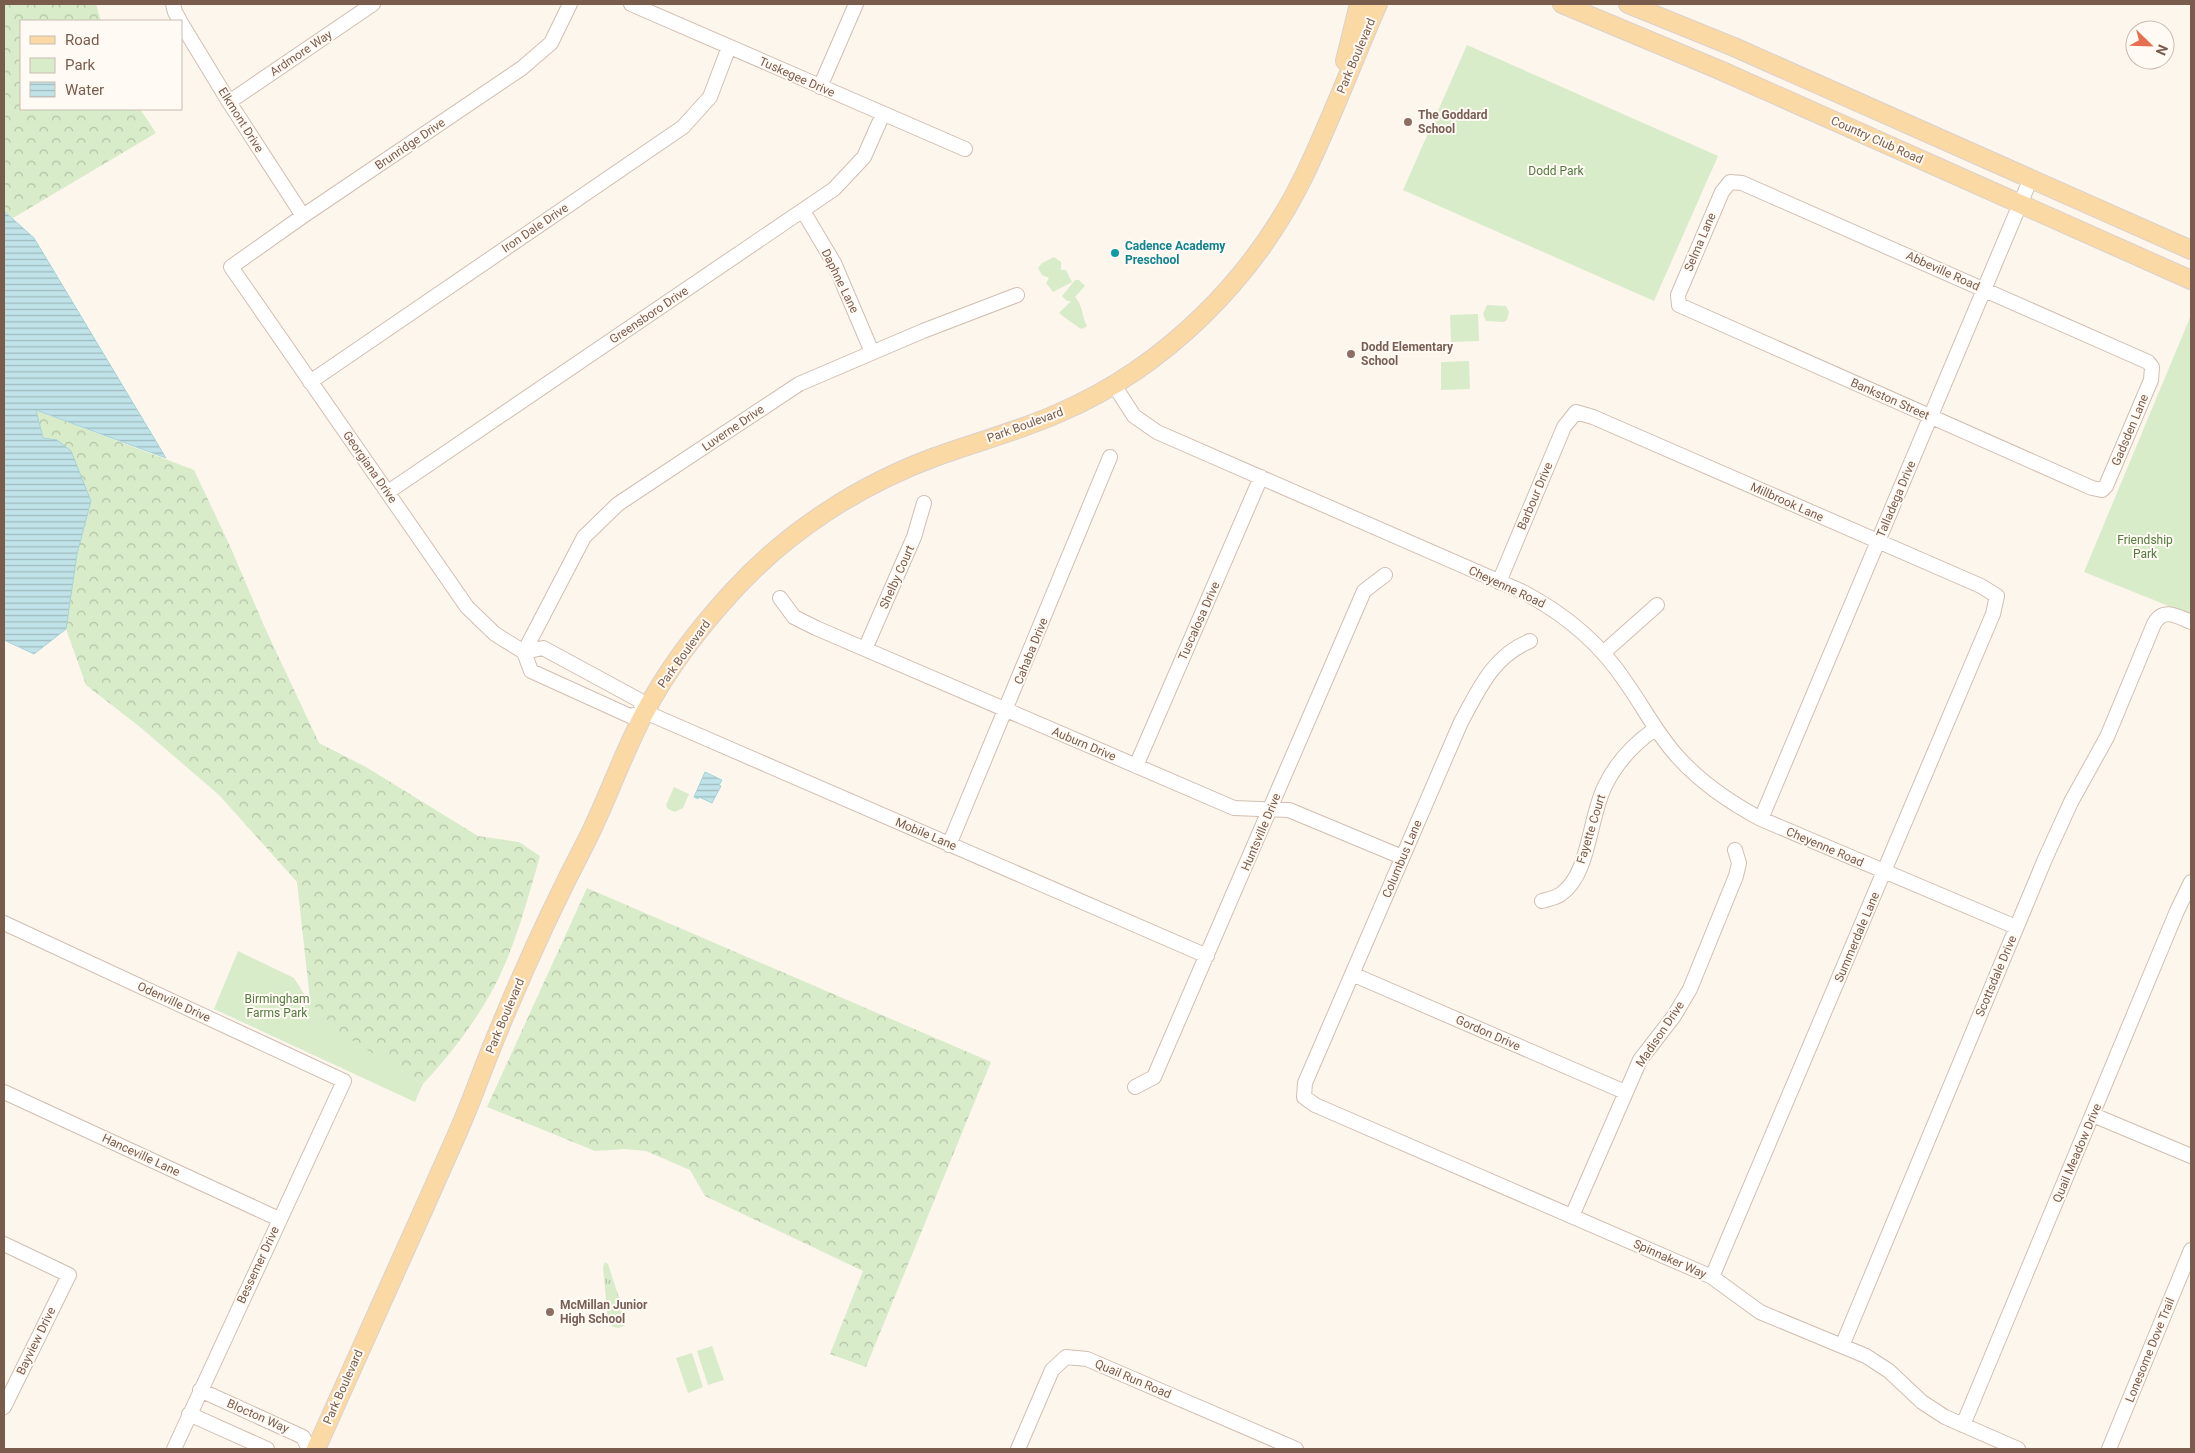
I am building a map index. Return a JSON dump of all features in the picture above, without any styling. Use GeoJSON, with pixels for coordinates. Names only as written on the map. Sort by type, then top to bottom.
{"type":"FeatureCollection","features":[{"type":"Feature","properties":{"kind":"main road","name":"Park Boulevard"},"geometry":{"type":"LineString","coordinates":[[1334,108],[1359,4]]}},
{"type":"Feature","properties":{"kind":"main road","name":"Park Boulevard"},"geometry":{"type":"LineString","coordinates":[[316,1449],[457,1134],[501,1024],[570,872],[589,836],[644,712],[684,650],[732,592],[770,554],[826,512],[896,473],[934,457],[1040,421],[1114,385],[1155,357],[1189,328],[1223,295],[1243,271],[1265,242],[1299,187],[1378,4]]}},
{"type":"Feature","properties":{"kind":"main road","name":"Country Club Road"},"geometry":{"type":"LineString","coordinates":[[1562,4],[2191,280]]}},
{"type":"Feature","properties":{"kind":"main road"},"geometry":{"type":"LineString","coordinates":[[1628,4],[1734,47],[2191,250]]}},
{"type":"Feature","properties":{"kind":"main road"},"geometry":{"type":"LineString","coordinates":[[1662,47],[1673,22]]}},
{"type":"Feature","properties":{"kind":"street","name":"Elkmont Drive"},"geometry":{"type":"LineString","coordinates":[[173,4],[174,12],[180,20]]}},
{"type":"Feature","properties":{"kind":"street","name":"Ardmore Way"},"geometry":{"type":"LineString","coordinates":[[229,102],[374,4]]}},
{"type":"Feature","properties":{"kind":"street","name":"Brunridge Drive"},"geometry":{"type":"LineString","coordinates":[[231,267],[522,68],[551,43],[570,4]]}},
{"type":"Feature","properties":{"kind":"street","name":"Tuskegee Drive"},"geometry":{"type":"LineString","coordinates":[[631,4],[965,149]]}},
{"type":"Feature","properties":{"kind":"street"},"geometry":{"type":"LineString","coordinates":[[820,87],[856,4]]}},
{"type":"Feature","properties":{"kind":"street","name":"Elkmont Drive"},"geometry":{"type":"LineString","coordinates":[[182,24],[229,102],[303,216]]}},
{"type":"Feature","properties":{"kind":"street","name":"Iron Dale Drive"},"geometry":{"type":"LineString","coordinates":[[310,382],[683,127],[710,97],[729,47]]}},
{"type":"Feature","properties":{"kind":"street","name":"Greensboro Drive"},"geometry":{"type":"LineString","coordinates":[[388,492],[834,189],[864,157],[883,114]]}},
{"type":"Feature","properties":{"kind":"street","name":"Talladega Drive"},"geometry":{"type":"LineString","coordinates":[[1761,820],[2031,178]]}},
{"type":"Feature","properties":{"kind":"street","name":"Abbeville Road"},"geometry":{"type":"LineString","coordinates":[[1730,182],[1742,183],[1984,289],[2142,359],[2152,367]]}},
{"type":"Feature","properties":{"kind":"street","name":"Selma Lane"},"geometry":{"type":"LineString","coordinates":[[1679,305],[1678,295],[1722,192],[1730,182]]}},
{"type":"Feature","properties":{"kind":"street","name":"Daphne Lane"},"geometry":{"type":"LineString","coordinates":[[803,211],[834,263],[872,352]]}},
{"type":"Feature","properties":{"kind":"street","name":"Georgiana Drive"},"geometry":{"type":"LineString","coordinates":[[231,267],[467,607],[495,634],[524,652],[531,671],[630,716],[644,712]]}},
{"type":"Feature","properties":{"kind":"street","name":"Luverne Drive"},"geometry":{"type":"LineString","coordinates":[[524,652],[584,537],[618,504],[799,384],[872,352],[1017,295]]}},
{"type":"Feature","properties":{"kind":"street","name":"Bankston Street"},"geometry":{"type":"LineString","coordinates":[[1679,305],[2092,488],[2102,490]]}},
{"type":"Feature","properties":{"kind":"street","name":"Gadsden Lane"},"geometry":{"type":"LineString","coordinates":[[2102,490],[2109,480],[2151,380],[2152,367]]}},
{"type":"Feature","properties":{"kind":"street","name":"Cheyenne Road"},"geometry":{"type":"LineString","coordinates":[[1114,385],[1126,406],[1144,425],[1548,605],[1574,624],[1603,653],[1627,682],[1655,729],[1676,755],[1701,781],[1728,801],[1761,820],[2016,927]]}},
{"type":"Feature","properties":{"kind":"street","name":"Millbrook Lane"},"geometry":{"type":"LineString","coordinates":[[1576,412],[1594,417],[1981,586],[1996,596]]}},
{"type":"Feature","properties":{"kind":"street","name":"Barbour Drive"},"geometry":{"type":"LineString","coordinates":[[1500,582],[1564,427],[1576,412]]}},
{"type":"Feature","properties":{"kind":"street","name":"Cahaba Drive"},"geometry":{"type":"LineString","coordinates":[[949,844],[1110,457]]}},
{"type":"Feature","properties":{"kind":"street","name":"Tuscalosa Drive"},"geometry":{"type":"LineString","coordinates":[[1136,766],[1262,477]]}},
{"type":"Feature","properties":{"kind":"street","name":"Shelby Court"},"geometry":{"type":"LineString","coordinates":[[865,649],[914,537],[924,503]]}},
{"type":"Feature","properties":{"kind":"street","name":"Huntsville Drive"},"geometry":{"type":"LineString","coordinates":[[1135,1087],[1154,1077],[1364,591],[1386,575]]}},
{"type":"Feature","properties":{"kind":"street","name":"Summerdale Lane"},"geometry":{"type":"LineString","coordinates":[[1712,1277],[1993,614],[1996,596]]}},
{"type":"Feature","properties":{"kind":"street","name":"Auburn Drive"},"geometry":{"type":"LineString","coordinates":[[780,598],[794,617],[1234,808],[1289,810],[1402,857]]}},
{"type":"Feature","properties":{"kind":"street"},"geometry":{"type":"LineString","coordinates":[[1603,653],[1657,605]]}},
{"type":"Feature","properties":{"kind":"street","name":"Scottsdale Drive"},"geometry":{"type":"LineString","coordinates":[[1842,1346],[2016,927],[2071,802],[2107,737],[2154,624],[2162,614],[2176,616],[2191,622]]}},
{"type":"Feature","properties":{"kind":"street","name":"Columbus Lane"},"geometry":{"type":"LineString","coordinates":[[1304,1097],[1306,1083],[1461,722],[1477,692],[1499,660],[1515,647],[1530,641]]}},
{"type":"Feature","properties":{"kind":"street"},"geometry":{"type":"LineString","coordinates":[[524,652],[543,648],[639,700],[644,712]]}},
{"type":"Feature","properties":{"kind":"street","name":"Mobile Lane"},"geometry":{"type":"LineString","coordinates":[[644,712],[1207,956]]}},
{"type":"Feature","properties":{"kind":"street","name":"Fayette Court"},"geometry":{"type":"LineString","coordinates":[[1542,901],[1561,894],[1577,875],[1586,852],[1593,817],[1605,786],[1624,757],[1655,729]]}},
{"type":"Feature","properties":{"kind":"street","name":"Madison Drive"},"geometry":{"type":"LineString","coordinates":[[1572,1216],[1624,1092],[1640,1060],[1674,1016],[1690,989],[1736,876],[1739,863],[1735,850]]}},
{"type":"Feature","properties":{"kind":"street","name":"Quail Meadow Drive"},"geometry":{"type":"LineString","coordinates":[[1963,1425],[2177,911],[2191,882]]}},
{"type":"Feature","properties":{"kind":"street","name":"Odenville Drive"},"geometry":{"type":"LineString","coordinates":[[4,923],[344,1081]]}},
{"type":"Feature","properties":{"kind":"street","name":"Gordon Drive"},"geometry":{"type":"LineString","coordinates":[[1352,974],[1624,1092]]}},
{"type":"Feature","properties":{"kind":"street","name":"Bessemer Drive"},"geometry":{"type":"LineString","coordinates":[[174,1449],[344,1081]]}},
{"type":"Feature","properties":{"kind":"street","name":"Hanceville Lane"},"geometry":{"type":"LineString","coordinates":[[4,1092],[279,1219]]}},
{"type":"Feature","properties":{"kind":"street","name":"Spinnaker Way"},"geometry":{"type":"LineString","coordinates":[[1304,1097],[1315,1105],[1712,1277],[1760,1312],[1866,1356],[1889,1371],[1922,1402],[1945,1417],[2018,1449]]}},
{"type":"Feature","properties":{"kind":"street"},"geometry":{"type":"LineString","coordinates":[[2093,1115],[2191,1156]]}},
{"type":"Feature","properties":{"kind":"street","name":"Bayview Drive"},"geometry":{"type":"LineString","coordinates":[[4,1244],[69,1275],[7,1391],[4,1407]]}},
{"type":"Feature","properties":{"kind":"street","name":"Lonesome Dove Trail"},"geometry":{"type":"LineString","coordinates":[[2110,1449],[2191,1250]]}},
{"type":"Feature","properties":{"kind":"street","name":"Quail Run Road"},"geometry":{"type":"LineString","coordinates":[[1018,1449],[1052,1370],[1066,1357],[1074,1356],[1087,1359],[1296,1449]]}},
{"type":"Feature","properties":{"kind":"street","name":"Blocton Way"},"geometry":{"type":"LineString","coordinates":[[200,1390],[303,1437],[310,1449]]}},
{"type":"Feature","properties":{"kind":"street"},"geometry":{"type":"LineString","coordinates":[[189,1414],[267,1449]]}},
{"type":"Feature","properties":{"kind":"green space"},"geometry":{"type":"Polygon","coordinates":[[[4,4],[96,4],[101,20],[20,20],[20,110],[141,110],[156,133],[13,218],[4,211],[4,4]]]}},
{"type":"Feature","properties":{"kind":"green space","name":"Dodd Park"},"geometry":{"type":"Polygon","coordinates":[[[1467,45],[1718,156],[1654,301],[1403,190],[1467,45]]]}},
{"type":"Feature","properties":{"kind":"green space"},"geometry":{"type":"Polygon","coordinates":[[[1054,257],[1061,262],[1061,270],[1066,270],[1072,282],[1053,292],[1046,283],[1049,278],[1042,275],[1038,268],[1042,263],[1054,257]]]}},
{"type":"Feature","properties":{"kind":"green space"},"geometry":{"type":"Polygon","coordinates":[[[1075,280],[1079,280],[1085,286],[1075,297],[1080,304],[1087,326],[1082,329],[1059,313],[1071,301],[1067,301],[1062,296],[1075,280]]]}},
{"type":"Feature","properties":{"kind":"green space"},"geometry":{"type":"Polygon","coordinates":[[[1487,305],[1506,306],[1509,312],[1507,320],[1504,322],[1486,321],[1483,314],[1487,305]]]}},
{"type":"Feature","properties":{"kind":"green space"},"geometry":{"type":"Polygon","coordinates":[[[1478,314],[1479,341],[1451,342],[1450,315],[1478,314]]]}},
{"type":"Feature","properties":{"kind":"green space","name":"Friendship Park"},"geometry":{"type":"Polygon","coordinates":[[[2191,315],[2191,615],[2084,572],[2191,315]]]}},
{"type":"Feature","properties":{"kind":"green space"},"geometry":{"type":"Polygon","coordinates":[[[1469,361],[1470,389],[1441,390],[1441,362],[1469,361]]]}},
{"type":"Feature","properties":{"kind":"green space"},"geometry":{"type":"Polygon","coordinates":[[[36,410],[194,470],[319,743],[366,767],[478,836],[519,842],[540,856],[514,941],[493,989],[461,1039],[423,1084],[329,1028],[311,1009],[297,882],[219,795],[140,727],[86,685],[66,629],[77,554],[91,501],[57,440],[43,438],[36,410]]]}},
{"type":"Feature","properties":{"kind":"green space"},"geometry":{"type":"Polygon","coordinates":[[[674,787],[689,794],[683,808],[675,812],[668,809],[666,805],[674,787]]]}},
{"type":"Feature","properties":{"kind":"green space"},"geometry":{"type":"Polygon","coordinates":[[[587,888],[991,1062],[866,1367],[830,1354],[863,1271],[705,1196],[690,1170],[646,1151],[625,1149],[595,1151],[487,1107],[587,888]]]}},
{"type":"Feature","properties":{"kind":"green space","name":"Birmingham Farms Park"},"geometry":{"type":"Polygon","coordinates":[[[238,951],[294,978],[306,997],[340,1033],[423,1084],[415,1102],[214,1009],[238,951]]]}},
{"type":"Feature","properties":{"kind":"green space"},"geometry":{"type":"Polygon","coordinates":[[[605,1262],[608,1264],[626,1319],[625,1325],[619,1328],[613,1327],[608,1322],[603,1267],[605,1262]]]}},
{"type":"Feature","properties":{"kind":"green space"},"geometry":{"type":"Polygon","coordinates":[[[712,1346],[724,1380],[708,1385],[697,1351],[712,1346]]]}},
{"type":"Feature","properties":{"kind":"green space"},"geometry":{"type":"Polygon","coordinates":[[[692,1353],[703,1387],[688,1393],[676,1358],[692,1353]]]}},
{"type":"Feature","properties":{"kind":"water"},"geometry":{"type":"Polygon","coordinates":[[[4,211],[34,238],[166,458],[36,410],[43,438],[57,440],[71,451],[91,501],[77,554],[66,629],[34,654],[4,640],[4,211]]]}},
{"type":"Feature","properties":{"kind":"water"},"geometry":{"type":"Polygon","coordinates":[[[705,772],[722,780],[712,803],[699,797],[698,799],[694,797],[705,772]]]}},
{"type":"Feature","properties":{"kind":"place","name":"The Goddard School"},"geometry":{"type":"Point","coordinates":[1408,122]}},
{"type":"Feature","properties":{"kind":"place","name":"Cadence Academy Preschool"},"geometry":{"type":"Point","coordinates":[1115,253]}},
{"type":"Feature","properties":{"kind":"place","name":"Dodd Elementary School"},"geometry":{"type":"Point","coordinates":[1351,354]}},
{"type":"Feature","properties":{"kind":"place","name":"McMillan Junior High School"},"geometry":{"type":"Point","coordinates":[550,1312]}}]}
